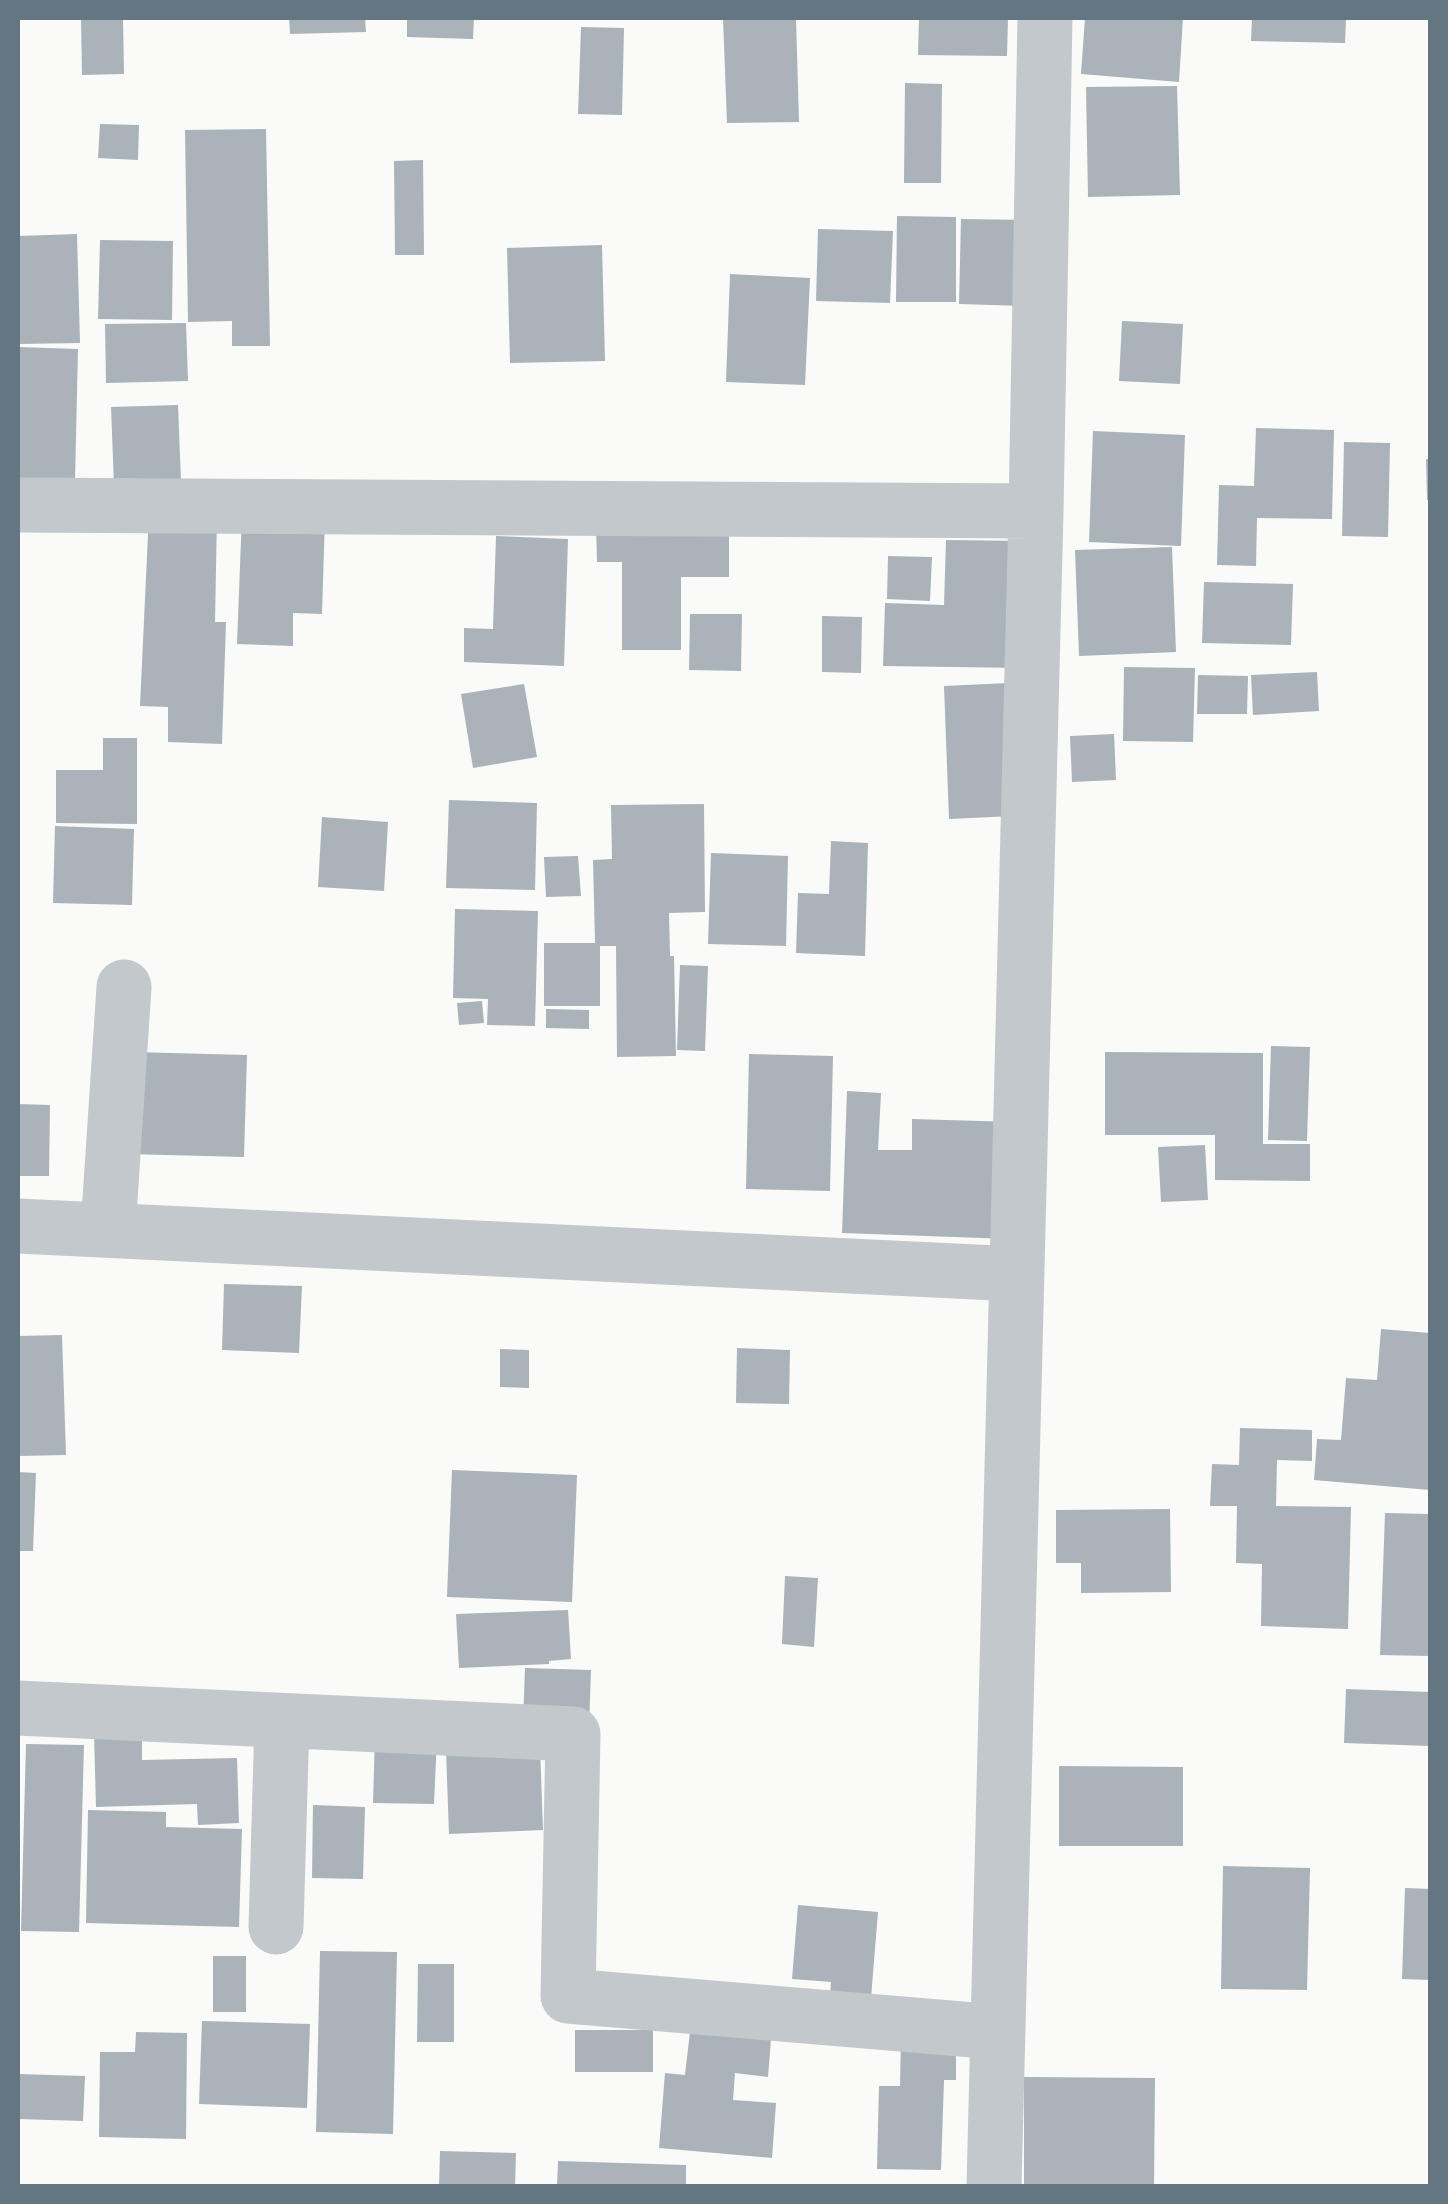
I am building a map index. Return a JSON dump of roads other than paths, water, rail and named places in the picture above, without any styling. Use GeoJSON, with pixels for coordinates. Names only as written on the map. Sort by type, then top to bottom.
{"type":"FeatureCollection","features":[{"type":"Feature","properties":{"kind":"street"},"geometry":{"type":"LineString","coordinates":[[994,2186],[1036,511],[1044,18]]}},
{"type":"Feature","properties":{"kind":"street"},"geometry":{"type":"LineString","coordinates":[[18,506],[1036,511]]}},
{"type":"Feature","properties":{"kind":"street"},"geometry":{"type":"LineString","coordinates":[[108,1230],[124,987]]}},
{"type":"Feature","properties":{"kind":"street"},"geometry":{"type":"LineString","coordinates":[[18,1226],[1017,1274]]}},
{"type":"Feature","properties":{"kind":"street"},"geometry":{"type":"LineString","coordinates":[[18,1708],[574,1734],[568,1996],[997,2032]]}},
{"type":"Feature","properties":{"kind":"street"},"geometry":{"type":"LineString","coordinates":[[276,1927],[282,1721]]}}]}
